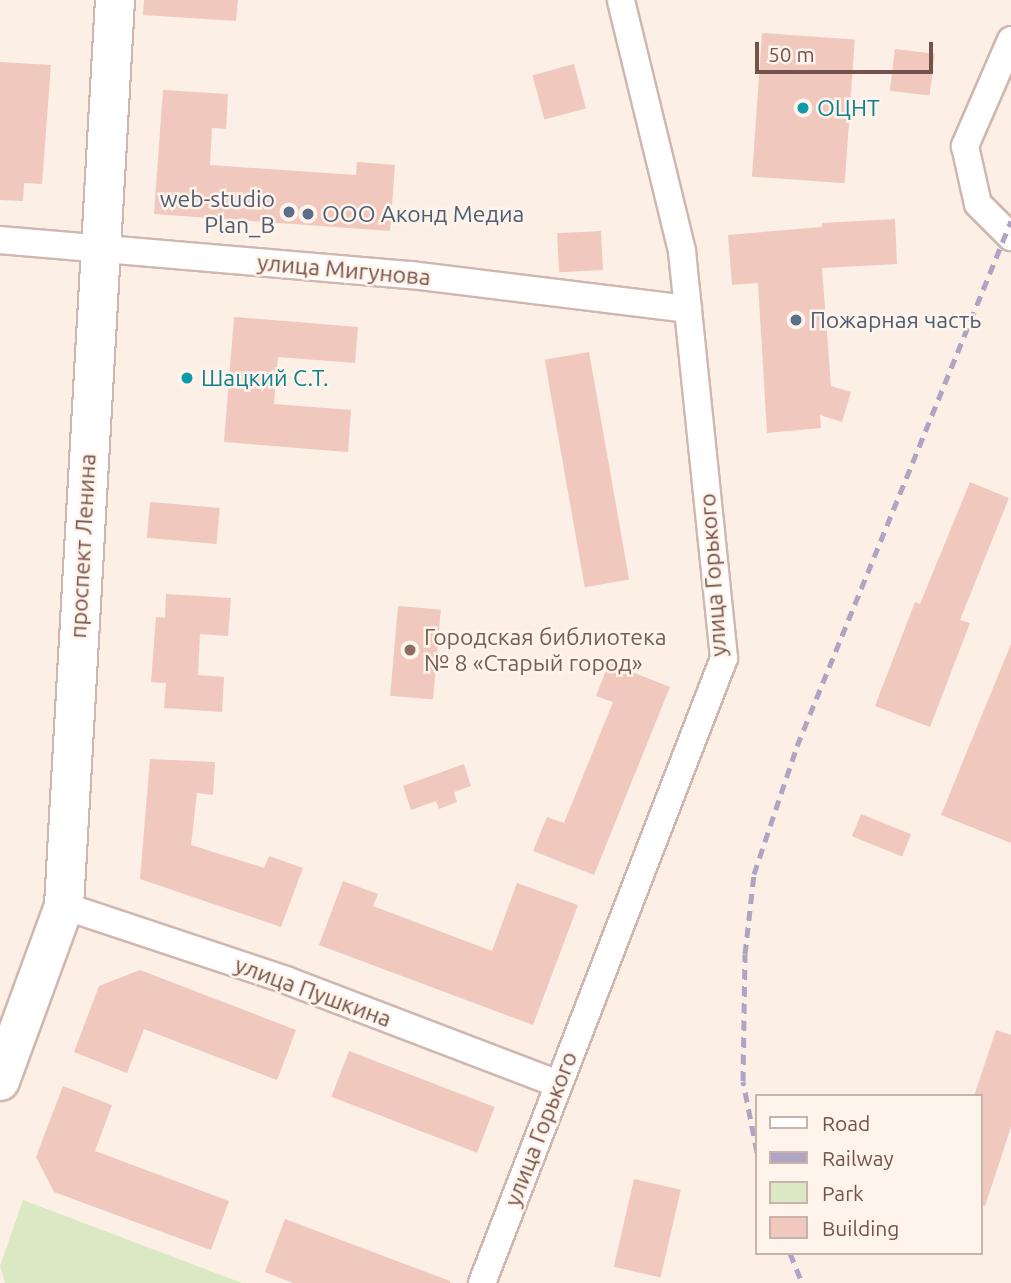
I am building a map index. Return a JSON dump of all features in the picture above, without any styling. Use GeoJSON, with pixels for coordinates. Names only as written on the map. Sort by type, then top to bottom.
{"type":"FeatureCollection","features":[{"type":"Feature","properties":{"kind":"main road","name":"проспект Ленина"},"geometry":{"type":"LineString","coordinates":[[0,1082],[64,906],[115,0]]}},
{"type":"Feature","properties":{"kind":"street","name":"улица Горького"},"geometry":{"type":"LineString","coordinates":[[482,1283],[724,658],[682,251],[621,0]]}},
{"type":"Feature","properties":{"kind":"street"},"geometry":{"type":"LineString","coordinates":[[1011,40],[965,146],[978,204],[1011,237]]}},
{"type":"Feature","properties":{"kind":"street","name":"улица Мигунова"},"geometry":{"type":"LineString","coordinates":[[0,240],[411,275],[688,309]]}},
{"type":"Feature","properties":{"kind":"street","name":"улица Пушкина"},"geometry":{"type":"LineString","coordinates":[[64,906],[286,980],[559,1084]]}},
{"type":"Feature","properties":{"kind":"green space"},"geometry":{"type":"Polygon","coordinates":[[[23,1200],[242,1283],[5,1283],[0,1266],[23,1200]]]}},
{"type":"Feature","properties":{"kind":"building"},"geometry":{"type":"Polygon","coordinates":[[[144,0],[238,0],[236,21],[143,15],[144,0]]]}},
{"type":"Feature","properties":{"kind":"building","name":"ОЦНТ"},"geometry":{"type":"Polygon","coordinates":[[[762,33],[855,39],[845,183],[752,177],[762,33]]]}},
{"type":"Feature","properties":{"kind":"building"},"geometry":{"type":"Polygon","coordinates":[[[895,49],[935,54],[930,96],[890,91],[895,49]]]}},
{"type":"Feature","properties":{"kind":"building"},"geometry":{"type":"Polygon","coordinates":[[[0,62],[51,65],[42,184],[24,183],[23,201],[0,200],[0,62]]]}},
{"type":"Feature","properties":{"kind":"building"},"geometry":{"type":"Polygon","coordinates":[[[574,64],[586,108],[544,120],[532,75],[574,64]]]}},
{"type":"Feature","properties":{"kind":"building"},"geometry":{"type":"Polygon","coordinates":[[[163,90],[228,94],[226,129],[212,128],[210,165],[356,175],[357,162],[395,165],[390,231],[154,214],[163,90]]]}},
{"type":"Feature","properties":{"kind":"building","name":"Пожарная часть"},"geometry":{"type":"Polygon","coordinates":[[[895,219],[897,264],[822,268],[831,386],[851,392],[842,422],[820,415],[821,428],[767,433],[758,283],[732,285],[728,235],[822,227],[822,223],[895,219]]]}},
{"type":"Feature","properties":{"kind":"building"},"geometry":{"type":"Polygon","coordinates":[[[601,231],[603,270],[559,272],[557,233],[601,231]]]}},
{"type":"Feature","properties":{"kind":"building"},"geometry":{"type":"Polygon","coordinates":[[[234,317],[358,327],[355,363],[278,357],[274,404],[351,410],[348,452],[224,442],[234,317]]]}},
{"type":"Feature","properties":{"kind":"building"},"geometry":{"type":"Polygon","coordinates":[[[589,352],[629,579],[585,587],[545,360],[589,352]]]}},
{"type":"Feature","properties":{"kind":"building"},"geometry":{"type":"Polygon","coordinates":[[[970,482],[1009,498],[960,620],[970,623],[930,727],[875,706],[915,602],[920,604],[970,482]]]}},
{"type":"Feature","properties":{"kind":"building"},"geometry":{"type":"Polygon","coordinates":[[[150,502],[220,508],[217,544],[147,538],[150,502]]]}},
{"type":"Feature","properties":{"kind":"building"},"geometry":{"type":"Polygon","coordinates":[[[166,594],[231,598],[228,636],[200,634],[198,675],[224,677],[222,712],[164,708],[166,683],[151,682],[156,617],[165,618],[166,594]]]}},
{"type":"Feature","properties":{"kind":"building"},"geometry":{"type":"Polygon","coordinates":[[[398,606],[441,610],[433,699],[390,696],[398,606]]]}},
{"type":"Feature","properties":{"kind":"building"},"geometry":{"type":"Polygon","coordinates":[[[1011,644],[1011,843],[941,815],[1011,644]]]}},
{"type":"Feature","properties":{"kind":"building"},"geometry":{"type":"Polygon","coordinates":[[[609,663],[670,687],[594,875],[533,851],[547,817],[564,823],[613,702],[596,696],[609,663]]]}},
{"type":"Feature","properties":{"kind":"building"},"geometry":{"type":"Polygon","coordinates":[[[150,759],[215,762],[213,795],[197,793],[191,845],[264,868],[269,856],[303,868],[281,927],[140,879],[150,759]]]}},
{"type":"Feature","properties":{"kind":"building"},"geometry":{"type":"Polygon","coordinates":[[[464,764],[471,786],[454,792],[457,802],[439,809],[436,801],[411,810],[403,786],[464,764]]]}},
{"type":"Feature","properties":{"kind":"building"},"geometry":{"type":"Polygon","coordinates":[[[861,814],[911,834],[902,856],[852,836],[861,814]]]}},
{"type":"Feature","properties":{"kind":"building"},"geometry":{"type":"Polygon","coordinates":[[[343,881],[378,894],[373,906],[492,951],[517,883],[578,905],[533,1025],[319,945],[343,881]]]}},
{"type":"Feature","properties":{"kind":"building"},"geometry":{"type":"Polygon","coordinates":[[[140,970],[296,1030],[277,1080],[144,1029],[127,1073],[74,1052],[99,986],[140,970]]]}},
{"type":"Feature","properties":{"kind":"building"},"geometry":{"type":"Polygon","coordinates":[[[996,1030],[1011,1035],[1011,1127],[985,1206],[983,1094],[975,1094],[996,1030]]]}},
{"type":"Feature","properties":{"kind":"building"},"geometry":{"type":"Polygon","coordinates":[[[349,1051],[495,1107],[477,1153],[331,1097],[349,1051]]]}},
{"type":"Feature","properties":{"kind":"building"},"geometry":{"type":"Polygon","coordinates":[[[63,1086],[112,1105],[95,1151],[229,1201],[211,1250],[54,1192],[36,1157],[63,1086]]]}},
{"type":"Feature","properties":{"kind":"building"},"geometry":{"type":"Polygon","coordinates":[[[634,1179],[681,1190],[661,1277],[614,1267],[634,1179]]]}},
{"type":"Feature","properties":{"kind":"building"},"geometry":{"type":"Polygon","coordinates":[[[285,1219],[450,1283],[293,1283],[265,1272],[285,1219]]]}},
{"type":"Feature","properties":{"kind":"railway"},"geometry":{"type":"LineString","coordinates":[[755,1142],[743,1081],[745,954],[754,874],[797,746],[1011,221]]}},
{"type":"Feature","properties":{"kind":"railway"},"geometry":{"type":"LineString","coordinates":[[791,1255],[802,1283]]}},
{"type":"Feature","properties":{"kind":"place","name":"ОЦНТ"},"geometry":{"type":"Point","coordinates":[803,108]}},
{"type":"Feature","properties":{"kind":"place","name":"web-studio Plan_B"},"geometry":{"type":"Point","coordinates":[289,212]}},
{"type":"Feature","properties":{"kind":"place","name":"ООО Аконд Медиа"},"geometry":{"type":"Point","coordinates":[308,214]}},
{"type":"Feature","properties":{"kind":"place","name":"Пожарная часть"},"geometry":{"type":"Point","coordinates":[796,320]}},
{"type":"Feature","properties":{"kind":"place","name":"Шацкий С.Т."},"geometry":{"type":"Point","coordinates":[187,378]}},
{"type":"Feature","properties":{"kind":"place","name":"Городская библиотека № 8 «Старый город»"},"geometry":{"type":"Point","coordinates":[410,650]}}]}
